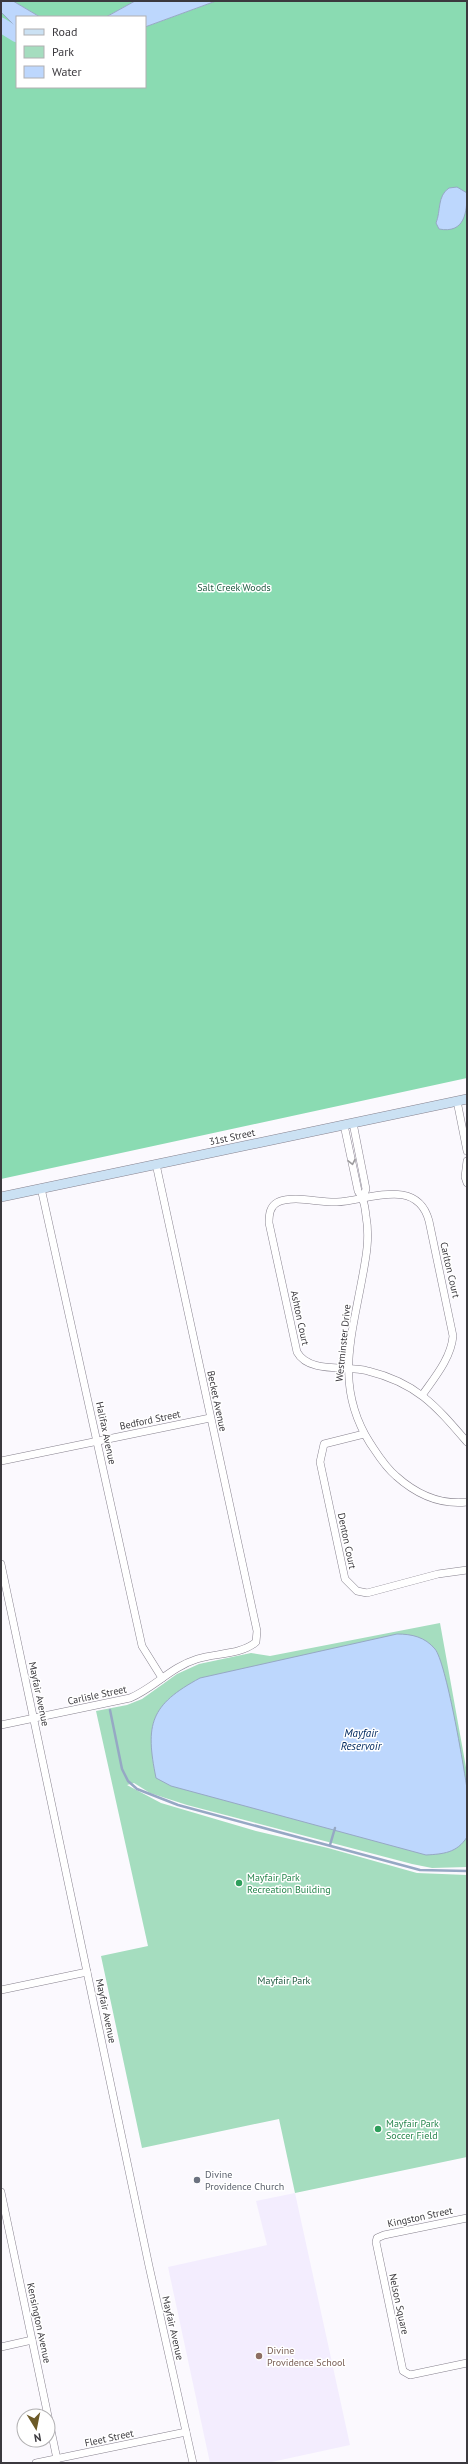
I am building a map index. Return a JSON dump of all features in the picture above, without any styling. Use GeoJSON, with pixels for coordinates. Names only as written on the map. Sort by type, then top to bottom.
{"type":"FeatureCollection","features":[{"type":"Feature","properties":{"kind":"main road","name":"31st Street"},"geometry":{"type":"LineString","coordinates":[[1,1197],[467,1099]]}},
{"type":"Feature","properties":{"kind":"street"},"geometry":{"type":"LineString","coordinates":[[457,1101],[467,1151]]}},
{"type":"Feature","properties":{"kind":"street","name":"Westminster Drive"},"geometry":{"type":"LineString","coordinates":[[348,1124],[358,1192],[363,1198],[368,1224],[366,1256],[353,1327],[349,1368],[348,1385],[352,1404],[364,1434],[391,1472],[408,1487],[428,1498],[456,1503],[467,1502]]}},
{"type":"Feature","properties":{"kind":"street"},"geometry":{"type":"LineString","coordinates":[[467,1161],[465,1173],[467,1183]]}},
{"type":"Feature","properties":{"kind":"street","name":"Becket Avenue"},"geometry":{"type":"LineString","coordinates":[[156,1164],[257,1631],[256,1642]]}},
{"type":"Feature","properties":{"kind":"street","name":"Halifax Avenue"},"geometry":{"type":"LineString","coordinates":[[41,1188],[142,1646],[162,1678]]}},
{"type":"Feature","properties":{"kind":"street","name":"Carlton Court"},"geometry":{"type":"LineString","coordinates":[[363,1198],[395,1193],[411,1199],[427,1216],[453,1336],[452,1344],[441,1368],[423,1394]]}},
{"type":"Feature","properties":{"kind":"street","name":"Ashton Court"},"geometry":{"type":"LineString","coordinates":[[363,1198],[337,1202],[284,1200],[274,1204],[269,1215],[296,1344],[301,1358],[311,1365],[349,1368],[383,1375],[423,1394],[444,1413],[467,1442]]}},
{"type":"Feature","properties":{"kind":"street","name":"Bedford Street"},"geometry":{"type":"LineString","coordinates":[[1,1461],[210,1418]]}},
{"type":"Feature","properties":{"kind":"street","name":"Denton Court"},"geometry":{"type":"LineString","coordinates":[[364,1434],[324,1444],[320,1462],[345,1579],[357,1591],[367,1593],[438,1574],[467,1570]]}},
{"type":"Feature","properties":{"kind":"street","name":"Mayfair Avenue"},"geometry":{"type":"LineString","coordinates":[[1,1564],[193,2463]]}},
{"type":"Feature","properties":{"kind":"street","name":"Carlisle Street"},"geometry":{"type":"LineString","coordinates":[[1,1725],[130,1698],[148,1690],[178,1667],[198,1658],[246,1648],[256,1642]]}},
{"type":"Feature","properties":{"kind":"street"},"geometry":{"type":"LineString","coordinates":[[1,1990],[87,1972]]}},
{"type":"Feature","properties":{"kind":"street","name":"Kensington Avenue"},"geometry":{"type":"LineString","coordinates":[[1,2192],[57,2459]]}},
{"type":"Feature","properties":{"kind":"street","name":"Kingston Street"},"geometry":{"type":"LineString","coordinates":[[377,2238],[467,2218]]}},
{"type":"Feature","properties":{"kind":"street","name":"Nelson Square"},"geometry":{"type":"LineString","coordinates":[[377,2238],[377,2254],[402,2366],[406,2374],[415,2374],[467,2363]]}},
{"type":"Feature","properties":{"kind":"street"},"geometry":{"type":"LineString","coordinates":[[1,2347],[32,2340]]}},
{"type":"Feature","properties":{"kind":"street","name":"Fleet Street"},"geometry":{"type":"LineString","coordinates":[[36,2463],[186,2432]]}},
{"type":"Feature","properties":{"kind":"shaded area","name":"Divine Providence School"},"geometry":{"type":"Polygon","coordinates":[[[295,2193],[350,2445],[267,2463],[210,2463],[168,2267],[267,2245],[256,2201],[295,2193]]]}},
{"type":"Feature","properties":{"kind":"green space"},"geometry":{"type":"Polygon","coordinates":[[[13,1],[135,1],[108,16],[38,16],[13,1]]]}},
{"type":"Feature","properties":{"kind":"green space","name":"Salt Creek Woods"},"geometry":{"type":"Polygon","coordinates":[[[216,1],[467,1],[467,1078],[1,1179],[1,12],[16,27],[16,88],[146,88],[146,27],[216,1]]]}},
{"type":"Feature","properties":{"kind":"green space","name":"Mayfair Park"},"geometry":{"type":"Polygon","coordinates":[[[440,1623],[467,1773],[467,1867],[432,1868],[412,1864],[187,1805],[150,1793],[134,1783],[127,1785],[161,1803],[256,1831],[328,1848],[417,1873],[467,1875],[467,2157],[295,2193],[279,2119],[142,2148],[101,1956],[148,1946],[96,1711],[127,1705],[142,1699],[177,1674],[199,1664],[251,1653],[270,1656],[440,1623]]]}},
{"type":"Feature","properties":{"kind":"water"},"geometry":{"type":"Polygon","coordinates":[[[1,1],[13,1],[38,16],[16,16],[16,27],[1,12],[1,1]]]}},
{"type":"Feature","properties":{"kind":"water"},"geometry":{"type":"Polygon","coordinates":[[[135,1],[216,1],[146,27],[146,16],[108,16],[135,1]]]}},
{"type":"Feature","properties":{"kind":"water"},"geometry":{"type":"Polygon","coordinates":[[[457,187],[467,193],[463,220],[454,228],[448,230],[439,229],[436,223],[441,199],[445,191],[449,188],[457,187]]]}},
{"type":"Feature","properties":{"kind":"water","name":"Mayfair Reservoir"},"geometry":{"type":"Polygon","coordinates":[[[397,1634],[418,1637],[423,1639],[435,1649],[444,1673],[449,1693],[467,1789],[467,1837],[459,1846],[449,1852],[426,1855],[171,1786],[156,1778],[151,1743],[155,1718],[161,1707],[170,1697],[183,1688],[200,1678],[397,1634]]]}},
{"type":"Feature","properties":{"kind":"waterway"},"geometry":{"type":"LineString","coordinates":[[1,25],[16,34]]}},
{"type":"Feature","properties":{"kind":"waterway"},"geometry":{"type":"LineString","coordinates":[[110,1710],[122,1769],[128,1781],[137,1789],[178,1805],[420,1870],[467,1871]]}},
{"type":"Feature","properties":{"kind":"waterway"},"geometry":{"type":"LineString","coordinates":[[330,1845],[335,1828]]}},
{"type":"Feature","properties":{"kind":"place","name":"Mayfair Park Recreation Building"},"geometry":{"type":"Point","coordinates":[239,1883]}},
{"type":"Feature","properties":{"kind":"place","name":"Mayfair Park Soccer Field"},"geometry":{"type":"Point","coordinates":[378,2129]}},
{"type":"Feature","properties":{"kind":"place","name":"Divine Providence Church"},"geometry":{"type":"Point","coordinates":[197,2180]}},
{"type":"Feature","properties":{"kind":"place","name":"Divine Providence School"},"geometry":{"type":"Point","coordinates":[259,2356]}}]}
